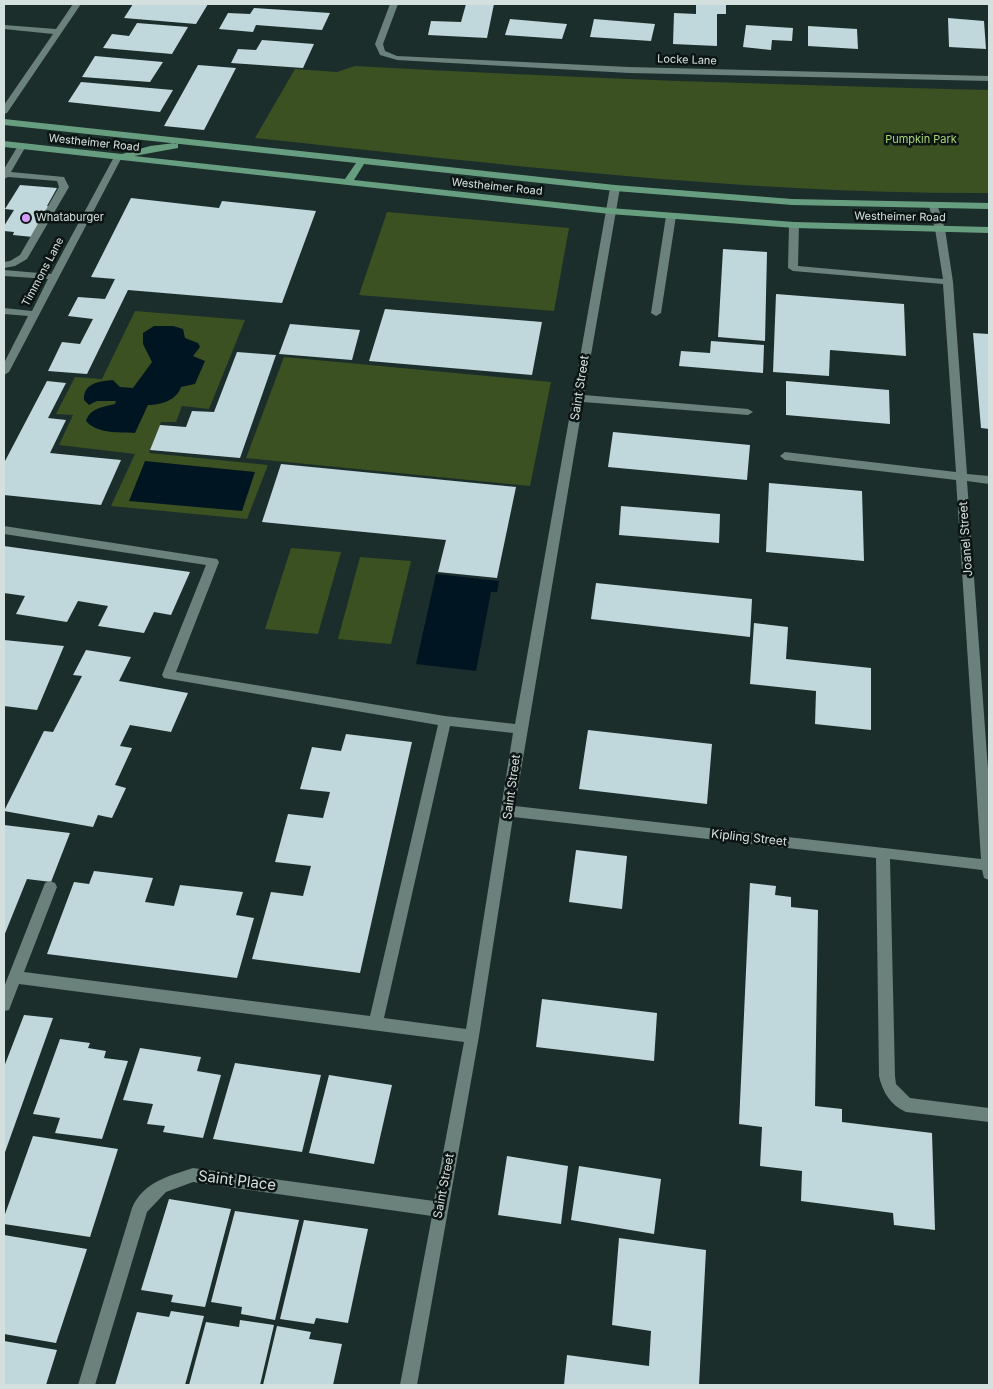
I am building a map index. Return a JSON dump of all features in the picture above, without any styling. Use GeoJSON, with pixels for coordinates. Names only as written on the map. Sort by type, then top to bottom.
{"type":"FeatureCollection","features":[{"type":"Feature","properties":{"kind":"main road","name":"Westheimer Road"},"geometry":{"type":"LineString","coordinates":[[4,122],[615,188],[792,202],[989,206]]}},
{"type":"Feature","properties":{"kind":"main road","name":"Westheimer Road"},"geometry":{"type":"LineString","coordinates":[[4,144],[610,211],[794,225],[989,230]]}},
{"type":"Feature","properties":{"kind":"main road"},"geometry":{"type":"LineString","coordinates":[[118,157],[150,149],[202,144]]}},
{"type":"Feature","properties":{"kind":"main road"},"geometry":{"type":"LineString","coordinates":[[348,182],[361,161]]}},
{"type":"Feature","properties":{"kind":"street"},"geometry":{"type":"LineString","coordinates":[[4,111],[77,4]]}},
{"type":"Feature","properties":{"kind":"street","name":"Locke Lane"},"geometry":{"type":"LineString","coordinates":[[394,4],[379,44],[379,50],[385,56],[639,70],[989,79]]}},
{"type":"Feature","properties":{"kind":"street"},"geometry":{"type":"LineString","coordinates":[[4,27],[58,32]]}},
{"type":"Feature","properties":{"kind":"street"},"geometry":{"type":"LineString","coordinates":[[4,265],[12,264],[24,257],[64,187],[61,179],[4,175],[22,146]]}},
{"type":"Feature","properties":{"kind":"street","name":"Timmons Lane"},"geometry":{"type":"LineString","coordinates":[[4,372],[118,157]]}},
{"type":"Feature","properties":{"kind":"street","name":"Saint Street"},"geometry":{"type":"LineString","coordinates":[[409,1385],[472,1036],[520,729],[615,188]]}},
{"type":"Feature","properties":{"kind":"street","name":"Joanel Street"},"geometry":{"type":"LineString","coordinates":[[934,206],[940,229],[948,282],[989,874]]}},
{"type":"Feature","properties":{"kind":"street"},"geometry":{"type":"LineString","coordinates":[[656,313],[671,216]]}},
{"type":"Feature","properties":{"kind":"street"},"geometry":{"type":"LineString","coordinates":[[794,225],[793,268],[948,282]]}},
{"type":"Feature","properties":{"kind":"street"},"geometry":{"type":"LineString","coordinates":[[4,273],[54,277]]}},
{"type":"Feature","properties":{"kind":"street"},"geometry":{"type":"LineString","coordinates":[[4,311],[34,314]]}},
{"type":"Feature","properties":{"kind":"street"},"geometry":{"type":"LineString","coordinates":[[579,398],[748,412]]}},
{"type":"Feature","properties":{"kind":"street"},"geometry":{"type":"LineString","coordinates":[[785,456],[989,480]]}},
{"type":"Feature","properties":{"kind":"street"},"geometry":{"type":"LineString","coordinates":[[4,530],[213,562],[168,675],[445,721],[520,729]]}},
{"type":"Feature","properties":{"kind":"street"},"geometry":{"type":"LineString","coordinates":[[376,1024],[445,721]]}},
{"type":"Feature","properties":{"kind":"street","name":"Kipling Street"},"geometry":{"type":"LineString","coordinates":[[508,811],[989,865]]}},
{"type":"Feature","properties":{"kind":"street"},"geometry":{"type":"LineString","coordinates":[[882,853],[887,1076],[889,1087],[906,1106],[989,1115]]}},
{"type":"Feature","properties":{"kind":"street"},"geometry":{"type":"LineString","coordinates":[[4,1005],[50,887]]}},
{"type":"Feature","properties":{"kind":"street"},"geometry":{"type":"LineString","coordinates":[[15,977],[472,1036]]}},
{"type":"Feature","properties":{"kind":"street","name":"Saint Place"},"geometry":{"type":"LineString","coordinates":[[86,1385],[140,1208],[161,1186],[193,1174],[440,1209]]}},
{"type":"Feature","properties":{"kind":"green space","name":"Pumpkin Park"},"geometry":{"type":"Polygon","coordinates":[[[355,66],[672,81],[989,90],[989,193],[897,192],[713,183],[621,176],[255,138],[295,69],[337,72],[355,66]]]}},
{"type":"Feature","properties":{"kind":"green space"},"geometry":{"type":"Polygon","coordinates":[[[387,212],[569,228],[554,311],[359,295],[387,212]]]}},
{"type":"Feature","properties":{"kind":"green space"},"geometry":{"type":"Polygon","coordinates":[[[135,311],[245,320],[209,409],[182,406],[176,422],[161,422],[149,453],[268,465],[247,519],[111,506],[135,454],[59,445],[73,415],[56,414],[75,377],[102,379],[135,311]]]}},
{"type":"Feature","properties":{"kind":"green space"},"geometry":{"type":"Polygon","coordinates":[[[284,357],[551,382],[530,486],[246,458],[284,357]]]}},
{"type":"Feature","properties":{"kind":"green space"},"geometry":{"type":"Polygon","coordinates":[[[291,548],[341,552],[318,634],[265,629],[291,548]]]}},
{"type":"Feature","properties":{"kind":"green space"},"geometry":{"type":"Polygon","coordinates":[[[360,557],[411,561],[391,644],[338,639],[360,557]]]}},
{"type":"Feature","properties":{"kind":"water"},"geometry":{"type":"Polygon","coordinates":[[[154,326],[173,326],[183,329],[185,338],[198,343],[200,347],[193,356],[205,361],[195,384],[181,387],[179,392],[168,401],[148,405],[135,433],[109,432],[91,425],[86,421],[91,413],[115,404],[116,401],[97,401],[89,405],[84,400],[86,390],[89,386],[98,382],[113,380],[120,387],[133,388],[152,362],[143,344],[143,333],[154,326]]]}},
{"type":"Feature","properties":{"kind":"water"},"geometry":{"type":"Polygon","coordinates":[[[145,461],[255,472],[242,511],[129,501],[145,461]]]}},
{"type":"Feature","properties":{"kind":"water"},"geometry":{"type":"Polygon","coordinates":[[[436,574],[499,581],[497,592],[491,592],[476,671],[416,664],[436,574]]]}},
{"type":"Feature","properties":{"kind":"building"},"geometry":{"type":"Polygon","coordinates":[[[133,4],[208,4],[196,24],[124,18],[133,4]]]}},
{"type":"Feature","properties":{"kind":"building"},"geometry":{"type":"Polygon","coordinates":[[[466,4],[494,4],[487,38],[428,35],[431,21],[461,22],[466,4]]]}},
{"type":"Feature","properties":{"kind":"building"},"geometry":{"type":"Polygon","coordinates":[[[696,4],[726,4],[726,14],[717,14],[717,46],[673,44],[674,13],[696,14],[696,4]]]}},
{"type":"Feature","properties":{"kind":"building"},"geometry":{"type":"Polygon","coordinates":[[[254,8],[330,13],[322,30],[256,25],[253,32],[219,29],[228,13],[250,14],[254,8]]]}},
{"type":"Feature","properties":{"kind":"building"},"geometry":{"type":"Polygon","coordinates":[[[948,18],[984,21],[986,49],[949,47],[948,18]]]}},
{"type":"Feature","properties":{"kind":"building"},"geometry":{"type":"Polygon","coordinates":[[[510,19],[567,24],[562,39],[505,35],[510,19]]]}},
{"type":"Feature","properties":{"kind":"building"},"geometry":{"type":"Polygon","coordinates":[[[594,19],[655,24],[651,41],[590,37],[594,19]]]}},
{"type":"Feature","properties":{"kind":"building"},"geometry":{"type":"Polygon","coordinates":[[[137,23],[188,27],[172,54],[103,48],[112,34],[129,36],[137,23]]]}},
{"type":"Feature","properties":{"kind":"building"},"geometry":{"type":"Polygon","coordinates":[[[746,25],[793,28],[792,41],[772,40],[771,50],[743,47],[746,25]]]}},
{"type":"Feature","properties":{"kind":"building"},"geometry":{"type":"Polygon","coordinates":[[[808,26],[857,29],[858,49],[808,46],[808,26]]]}},
{"type":"Feature","properties":{"kind":"building"},"geometry":{"type":"Polygon","coordinates":[[[262,40],[314,44],[303,68],[231,63],[238,49],[256,50],[262,40]]]}},
{"type":"Feature","properties":{"kind":"building"},"geometry":{"type":"Polygon","coordinates":[[[95,56],[163,62],[150,82],[82,77],[95,56]]]}},
{"type":"Feature","properties":{"kind":"building"},"geometry":{"type":"Polygon","coordinates":[[[198,65],[236,68],[204,130],[164,126],[198,65]]]}},
{"type":"Feature","properties":{"kind":"building"},"geometry":{"type":"Polygon","coordinates":[[[81,82],[173,90],[160,112],[68,102],[81,82]]]}},
{"type":"Feature","properties":{"kind":"building","name":"Whataburger"},"geometry":{"type":"Polygon","coordinates":[[[20,185],[57,188],[47,206],[50,207],[33,237],[13,235],[14,232],[4,231],[4,226],[14,210],[5,209],[20,185]]]}},
{"type":"Feature","properties":{"kind":"building"},"geometry":{"type":"Polygon","coordinates":[[[131,198],[219,208],[222,201],[316,211],[282,303],[128,290],[87,374],[48,371],[62,342],[80,344],[93,319],[68,316],[78,297],[105,299],[115,279],[91,277],[131,198]]]}},
{"type":"Feature","properties":{"kind":"building"},"geometry":{"type":"Polygon","coordinates":[[[723,249],[767,252],[765,341],[718,337],[723,249]]]}},
{"type":"Feature","properties":{"kind":"building"},"geometry":{"type":"Polygon","coordinates":[[[776,294],[904,304],[906,356],[830,350],[829,376],[773,372],[776,294]]]}},
{"type":"Feature","properties":{"kind":"building"},"geometry":{"type":"Polygon","coordinates":[[[385,309],[542,322],[532,375],[369,361],[385,309]]]}},
{"type":"Feature","properties":{"kind":"building"},"geometry":{"type":"Polygon","coordinates":[[[290,324],[360,330],[352,360],[279,354],[290,324]]]}},
{"type":"Feature","properties":{"kind":"building"},"geometry":{"type":"Polygon","coordinates":[[[973,333],[989,334],[989,429],[981,428],[973,333]]]}},
{"type":"Feature","properties":{"kind":"building"},"geometry":{"type":"Polygon","coordinates":[[[711,341],[764,345],[763,373],[679,366],[681,351],[710,353],[711,341]]]}},
{"type":"Feature","properties":{"kind":"building"},"geometry":{"type":"Polygon","coordinates":[[[237,352],[276,355],[240,458],[150,450],[160,425],[186,427],[192,411],[214,412],[237,352]]]}},
{"type":"Feature","properties":{"kind":"building"},"geometry":{"type":"Polygon","coordinates":[[[47,381],[66,383],[48,418],[66,420],[50,453],[121,460],[101,505],[4,495],[4,463],[47,381]]]}},
{"type":"Feature","properties":{"kind":"building"},"geometry":{"type":"Polygon","coordinates":[[[786,381],[889,390],[890,424],[786,415],[786,381]]]}},
{"type":"Feature","properties":{"kind":"building"},"geometry":{"type":"Polygon","coordinates":[[[613,432],[750,445],[747,480],[608,467],[613,432]]]}},
{"type":"Feature","properties":{"kind":"building"},"geometry":{"type":"Polygon","coordinates":[[[281,464],[516,487],[497,578],[438,572],[446,540],[262,522],[281,464]]]}},
{"type":"Feature","properties":{"kind":"building"},"geometry":{"type":"Polygon","coordinates":[[[769,483],[862,491],[864,561],[766,552],[769,483]]]}},
{"type":"Feature","properties":{"kind":"building"},"geometry":{"type":"Polygon","coordinates":[[[621,506],[720,514],[719,543],[619,535],[621,506]]]}},
{"type":"Feature","properties":{"kind":"building"},"geometry":{"type":"Polygon","coordinates":[[[4,546],[190,572],[171,615],[154,612],[144,633],[98,626],[108,606],[78,601],[67,622],[16,614],[25,596],[4,593],[4,546]]]}},
{"type":"Feature","properties":{"kind":"building"},"geometry":{"type":"Polygon","coordinates":[[[596,583],[752,599],[750,637],[591,619],[596,583]]]}},
{"type":"Feature","properties":{"kind":"building"},"geometry":{"type":"Polygon","coordinates":[[[754,623],[788,627],[786,659],[871,668],[871,730],[815,724],[816,691],[750,684],[754,623]]]}},
{"type":"Feature","properties":{"kind":"building"},"geometry":{"type":"Polygon","coordinates":[[[4,640],[64,646],[37,710],[4,706],[4,640]]]}},
{"type":"Feature","properties":{"kind":"building"},"geometry":{"type":"Polygon","coordinates":[[[86,650],[131,657],[119,681],[188,693],[171,732],[130,725],[120,746],[132,748],[115,785],[126,788],[112,818],[98,815],[93,827],[4,811],[44,731],[53,732],[82,676],[73,675],[86,650]]]}},
{"type":"Feature","properties":{"kind":"building"},"geometry":{"type":"Polygon","coordinates":[[[588,730],[712,744],[707,804],[579,789],[588,730]]]}},
{"type":"Feature","properties":{"kind":"building"},"geometry":{"type":"Polygon","coordinates":[[[346,734],[412,742],[360,973],[252,959],[271,892],[303,896],[311,866],[275,862],[288,814],[323,818],[330,792],[300,789],[312,747],[341,751],[346,734]]]}},
{"type":"Feature","properties":{"kind":"building"},"geometry":{"type":"Polygon","coordinates":[[[4,825],[70,833],[51,882],[27,879],[4,936],[4,825]]]}},
{"type":"Feature","properties":{"kind":"building"},"geometry":{"type":"Polygon","coordinates":[[[576,850],[627,856],[622,909],[569,902],[576,850]]]}},
{"type":"Feature","properties":{"kind":"building"},"geometry":{"type":"Polygon","coordinates":[[[94,871],[153,878],[145,902],[174,906],[180,885],[243,892],[236,915],[254,918],[237,978],[47,954],[74,882],[89,884],[94,871]]]}},
{"type":"Feature","properties":{"kind":"building"},"geometry":{"type":"Polygon","coordinates":[[[750,883],[776,886],[775,895],[791,897],[791,907],[818,910],[815,1106],[842,1109],[842,1122],[932,1133],[935,1230],[894,1225],[893,1213],[801,1201],[802,1171],[760,1166],[762,1127],[739,1124],[750,883]]]}},
{"type":"Feature","properties":{"kind":"building"},"geometry":{"type":"Polygon","coordinates":[[[542,999],[657,1013],[654,1061],[536,1047],[542,999]]]}},
{"type":"Feature","properties":{"kind":"building"},"geometry":{"type":"Polygon","coordinates":[[[24,1015],[53,1018],[4,1155],[4,1067],[24,1015]]]}},
{"type":"Feature","properties":{"kind":"building"},"geometry":{"type":"Polygon","coordinates":[[[60,1039],[90,1043],[88,1048],[106,1051],[104,1058],[128,1061],[102,1139],[55,1133],[60,1118],[33,1114],[60,1039]]]}},
{"type":"Feature","properties":{"kind":"building"},"geometry":{"type":"Polygon","coordinates":[[[140,1048],[201,1057],[197,1071],[221,1075],[203,1138],[163,1132],[165,1126],[147,1124],[153,1104],[123,1100],[140,1048]]]}},
{"type":"Feature","properties":{"kind":"building"},"geometry":{"type":"Polygon","coordinates":[[[235,1063],[321,1075],[302,1152],[213,1139],[235,1063]]]}},
{"type":"Feature","properties":{"kind":"building"},"geometry":{"type":"Polygon","coordinates":[[[329,1075],[392,1085],[374,1164],[309,1153],[329,1075]]]}},
{"type":"Feature","properties":{"kind":"building"},"geometry":{"type":"Polygon","coordinates":[[[33,1136],[118,1149],[90,1237],[4,1224],[4,1217],[33,1136]]]}},
{"type":"Feature","properties":{"kind":"building"},"geometry":{"type":"Polygon","coordinates":[[[507,1156],[568,1166],[561,1224],[498,1215],[507,1156]]]}},
{"type":"Feature","properties":{"kind":"building"},"geometry":{"type":"Polygon","coordinates":[[[579,1166],[661,1179],[654,1234],[571,1220],[579,1166]]]}},
{"type":"Feature","properties":{"kind":"building"},"geometry":{"type":"Polygon","coordinates":[[[169,1199],[231,1209],[205,1307],[171,1302],[173,1295],[141,1290],[169,1199]]]}},
{"type":"Feature","properties":{"kind":"building"},"geometry":{"type":"Polygon","coordinates":[[[235,1211],[299,1220],[275,1320],[241,1314],[242,1307],[211,1302],[235,1211]]]}},
{"type":"Feature","properties":{"kind":"building"},"geometry":{"type":"Polygon","coordinates":[[[304,1220],[368,1229],[348,1323],[316,1318],[314,1324],[280,1319],[304,1220]]]}},
{"type":"Feature","properties":{"kind":"building"},"geometry":{"type":"Polygon","coordinates":[[[4,1235],[87,1249],[56,1343],[4,1334],[4,1235]]]}},
{"type":"Feature","properties":{"kind":"building"},"geometry":{"type":"Polygon","coordinates":[[[619,1238],[706,1250],[699,1385],[564,1385],[567,1355],[649,1366],[651,1331],[612,1325],[619,1238]]]}},
{"type":"Feature","properties":{"kind":"building"},"geometry":{"type":"Polygon","coordinates":[[[171,1311],[204,1316],[185,1385],[115,1385],[137,1312],[169,1317],[171,1311]]]}},
{"type":"Feature","properties":{"kind":"building"},"geometry":{"type":"Polygon","coordinates":[[[240,1320],[274,1325],[260,1385],[189,1385],[206,1322],[239,1327],[240,1320]]]}},
{"type":"Feature","properties":{"kind":"building"},"geometry":{"type":"Polygon","coordinates":[[[277,1326],[311,1332],[309,1339],[342,1344],[333,1385],[263,1385],[277,1326]]]}},
{"type":"Feature","properties":{"kind":"building"},"geometry":{"type":"Polygon","coordinates":[[[4,1341],[57,1350],[46,1385],[4,1385],[4,1341]]]}},
{"type":"Feature","properties":{"kind":"place","name":"Whataburger"},"geometry":{"type":"Point","coordinates":[26,218]}}]}
